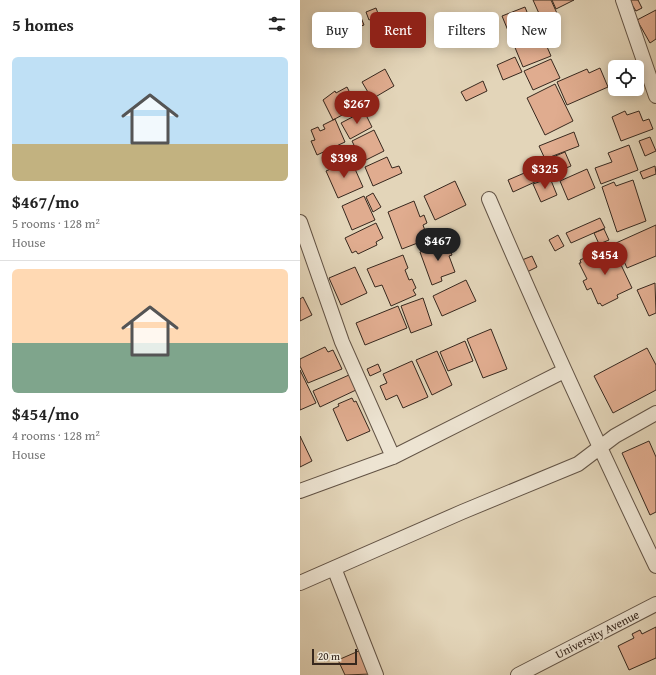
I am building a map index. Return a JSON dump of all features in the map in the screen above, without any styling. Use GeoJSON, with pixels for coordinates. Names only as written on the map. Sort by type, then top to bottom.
{"type":"FeatureCollection","features":[{"type":"Feature","properties":{"kind":"street"},"geometry":{"type":"LineString","coordinates":[[623,0],[656,96]]}},
{"type":"Feature","properties":{"kind":"street"},"geometry":{"type":"LineString","coordinates":[[489,200],[564,372],[601,446],[656,566]]}},
{"type":"Feature","properties":{"kind":"street"},"geometry":{"type":"LineString","coordinates":[[300,222],[342,342],[393,457]]}},
{"type":"Feature","properties":{"kind":"street"},"geometry":{"type":"LineString","coordinates":[[300,491],[393,457],[564,372]]}},
{"type":"Feature","properties":{"kind":"street"},"geometry":{"type":"LineString","coordinates":[[300,584],[462,512],[557,474],[578,464],[615,436],[656,414]]}},
{"type":"Feature","properties":{"kind":"street"},"geometry":{"type":"LineString","coordinates":[[334,568],[376,675]]}},
{"type":"Feature","properties":{"kind":"street","name":"University Avenue"},"geometry":{"type":"LineString","coordinates":[[518,675],[656,604]]}},
{"type":"Feature","properties":{"kind":"building"},"geometry":{"type":"Polygon","coordinates":[[[533,0],[551,0],[556,12],[538,12],[533,0]]]}},
{"type":"Feature","properties":{"kind":"building"},"geometry":{"type":"Polygon","coordinates":[[[552,0],[574,0],[556,9],[552,0]]]}},
{"type":"Feature","properties":{"kind":"building"},"geometry":{"type":"Polygon","coordinates":[[[629,0],[638,0],[642,8],[636,11],[629,0]]]}},
{"type":"Feature","properties":{"kind":"building"},"geometry":{"type":"Polygon","coordinates":[[[525,7],[527,12],[512,12],[525,7]]]}},
{"type":"Feature","properties":{"kind":"building"},"geometry":{"type":"Polygon","coordinates":[[[376,8],[378,12],[370,12],[369,20],[366,12],[376,8]]]}},
{"type":"Feature","properties":{"kind":"building"},"geometry":{"type":"Polygon","coordinates":[[[656,10],[656,39],[650,43],[637,20],[656,10]]]}},
{"type":"Feature","properties":{"kind":"building"},"geometry":{"type":"Polygon","coordinates":[[[507,14],[507,28],[502,16],[507,14]]]}},
{"type":"Feature","properties":{"kind":"building"},"geometry":{"type":"Polygon","coordinates":[[[515,48],[548,48],[551,56],[523,67],[515,48]]]}},
{"type":"Feature","properties":{"kind":"building"},"geometry":{"type":"Polygon","coordinates":[[[515,57],[522,72],[503,80],[497,65],[515,57]]]}},
{"type":"Feature","properties":{"kind":"building"},"geometry":{"type":"Polygon","coordinates":[[[551,59],[560,78],[533,90],[524,71],[551,59]]]}},
{"type":"Feature","properties":{"kind":"building"},"geometry":{"type":"Polygon","coordinates":[[[600,68],[608,87],[567,105],[557,82],[587,69],[589,73],[600,68]]]}},
{"type":"Feature","properties":{"kind":"building"},"geometry":{"type":"Polygon","coordinates":[[[385,69],[394,86],[372,99],[362,82],[385,69]]]}},
{"type":"Feature","properties":{"kind":"building"},"geometry":{"type":"Polygon","coordinates":[[[483,81],[487,91],[466,101],[461,92],[483,81]]]}},
{"type":"Feature","properties":{"kind":"building"},"geometry":{"type":"Polygon","coordinates":[[[555,84],[573,121],[545,135],[527,98],[555,84]]]}},
{"type":"Feature","properties":{"kind":"building"},"geometry":{"type":"Polygon","coordinates":[[[347,87],[357,107],[333,120],[323,100],[335,91],[336,93],[347,87]]]}},
{"type":"Feature","properties":{"kind":"building"},"geometry":{"type":"Polygon","coordinates":[[[364,111],[372,127],[350,139],[341,123],[364,111]]]}},
{"type":"Feature","properties":{"kind":"building"},"geometry":{"type":"Polygon","coordinates":[[[625,111],[627,115],[639,111],[643,121],[649,119],[653,129],[621,141],[612,117],[625,111]]]}},
{"type":"Feature","properties":{"kind":"building"},"geometry":{"type":"Polygon","coordinates":[[[335,119],[345,142],[317,155],[311,141],[315,140],[311,130],[318,127],[320,131],[325,129],[323,125],[335,119]]]}},
{"type":"Feature","properties":{"kind":"building"},"geometry":{"type":"Polygon","coordinates":[[[374,130],[384,151],[362,162],[352,141],[374,130]]]}},
{"type":"Feature","properties":{"kind":"building"},"geometry":{"type":"Polygon","coordinates":[[[574,132],[579,146],[545,159],[539,146],[574,132]]]}},
{"type":"Feature","properties":{"kind":"building"},"geometry":{"type":"Polygon","coordinates":[[[650,137],[656,151],[645,156],[639,141],[650,137]]]}},
{"type":"Feature","properties":{"kind":"building"},"geometry":{"type":"Polygon","coordinates":[[[629,145],[638,170],[601,184],[595,168],[612,162],[608,153],[629,145]]]}},
{"type":"Feature","properties":{"kind":"building"},"geometry":{"type":"Polygon","coordinates":[[[565,152],[571,166],[559,171],[553,157],[565,152]]]}},
{"type":"Feature","properties":{"kind":"building"},"geometry":{"type":"Polygon","coordinates":[[[387,157],[392,168],[399,166],[402,173],[373,186],[365,167],[387,157]]]}},
{"type":"Feature","properties":{"kind":"building"},"geometry":{"type":"Polygon","coordinates":[[[351,160],[363,187],[338,198],[326,171],[351,160]]]}},
{"type":"Feature","properties":{"kind":"building"},"geometry":{"type":"Polygon","coordinates":[[[543,165],[548,176],[513,192],[508,180],[543,165]]]}},
{"type":"Feature","properties":{"kind":"building"},"geometry":{"type":"Polygon","coordinates":[[[655,166],[656,174],[643,179],[640,172],[655,166]]]}},
{"type":"Feature","properties":{"kind":"building"},"geometry":{"type":"Polygon","coordinates":[[[587,169],[595,188],[568,200],[560,181],[587,169]]]}},
{"type":"Feature","properties":{"kind":"building"},"geometry":{"type":"Polygon","coordinates":[[[550,178],[557,195],[541,202],[533,184],[550,178]]]}},
{"type":"Feature","properties":{"kind":"building"},"geometry":{"type":"Polygon","coordinates":[[[633,180],[646,221],[617,232],[602,187],[614,182],[616,186],[633,180]]]}},
{"type":"Feature","properties":{"kind":"building"},"geometry":{"type":"Polygon","coordinates":[[[455,181],[466,205],[435,220],[424,196],[455,181]]]}},
{"type":"Feature","properties":{"kind":"building"},"geometry":{"type":"Polygon","coordinates":[[[373,193],[381,207],[373,212],[366,197],[373,193]]]}},
{"type":"Feature","properties":{"kind":"building"},"geometry":{"type":"Polygon","coordinates":[[[364,196],[375,220],[352,230],[342,206],[364,196]]]}},
{"type":"Feature","properties":{"kind":"building"},"geometry":{"type":"Polygon","coordinates":[[[414,201],[420,217],[424,215],[427,223],[423,225],[428,239],[402,249],[388,212],[414,201]]]}},
{"type":"Feature","properties":{"kind":"building"},"geometry":{"type":"Polygon","coordinates":[[[600,218],[605,228],[571,243],[566,233],[600,218]]]}},
{"type":"Feature","properties":{"kind":"building"},"geometry":{"type":"Polygon","coordinates":[[[376,223],[383,238],[376,242],[377,245],[358,254],[356,251],[352,253],[345,238],[376,223]]]}},
{"type":"Feature","properties":{"kind":"building"},"geometry":{"type":"Polygon","coordinates":[[[656,225],[656,256],[627,268],[616,243],[656,225]]]}},
{"type":"Feature","properties":{"kind":"building"},"geometry":{"type":"Polygon","coordinates":[[[604,229],[609,240],[599,244],[594,233],[604,229]]]}},
{"type":"Feature","properties":{"kind":"building"},"geometry":{"type":"Polygon","coordinates":[[[558,235],[564,246],[555,251],[549,240],[558,235]]]}},
{"type":"Feature","properties":{"kind":"building"},"geometry":{"type":"Polygon","coordinates":[[[447,242],[452,255],[449,256],[455,272],[441,277],[442,281],[432,285],[420,252],[447,242]]]}},
{"type":"Feature","properties":{"kind":"building"},"geometry":{"type":"Polygon","coordinates":[[[613,248],[632,288],[617,295],[618,298],[602,306],[600,303],[598,304],[591,288],[587,290],[583,281],[587,279],[579,263],[581,263],[580,260],[595,253],[597,256],[613,248]]]}},
{"type":"Feature","properties":{"kind":"building"},"geometry":{"type":"Polygon","coordinates":[[[403,255],[408,268],[405,270],[409,280],[412,279],[416,288],[413,290],[416,295],[391,306],[382,285],[375,287],[367,269],[403,255]]]}},
{"type":"Feature","properties":{"kind":"building"},"geometry":{"type":"Polygon","coordinates":[[[532,256],[537,267],[527,272],[522,260],[532,256]]]}},
{"type":"Feature","properties":{"kind":"building"},"geometry":{"type":"Polygon","coordinates":[[[355,267],[367,293],[341,305],[329,278],[355,267]]]}},
{"type":"Feature","properties":{"kind":"building"},"geometry":{"type":"Polygon","coordinates":[[[466,280],[476,301],[442,316],[433,296],[466,280]]]}},
{"type":"Feature","properties":{"kind":"building"},"geometry":{"type":"Polygon","coordinates":[[[655,283],[656,313],[649,316],[637,290],[655,283]]]}},
{"type":"Feature","properties":{"kind":"building"},"geometry":{"type":"Polygon","coordinates":[[[303,297],[312,315],[300,321],[300,299],[303,297]]]}},
{"type":"Feature","properties":{"kind":"building"},"geometry":{"type":"Polygon","coordinates":[[[423,298],[432,325],[411,333],[401,306],[423,298]]]}},
{"type":"Feature","properties":{"kind":"building"},"geometry":{"type":"Polygon","coordinates":[[[398,306],[407,328],[365,345],[356,323],[398,306]]]}},
{"type":"Feature","properties":{"kind":"building"},"geometry":{"type":"Polygon","coordinates":[[[491,329],[507,369],[483,378],[467,339],[491,329]]]}},
{"type":"Feature","properties":{"kind":"building"},"geometry":{"type":"Polygon","coordinates":[[[465,341],[473,361],[448,371],[440,352],[465,341]]]}},
{"type":"Feature","properties":{"kind":"building"},"geometry":{"type":"Polygon","coordinates":[[[325,347],[328,352],[333,350],[342,369],[308,383],[300,366],[300,359],[325,347]]]}},
{"type":"Feature","properties":{"kind":"building"},"geometry":{"type":"Polygon","coordinates":[[[647,348],[656,365],[656,390],[613,413],[594,376],[647,348]]]}},
{"type":"Feature","properties":{"kind":"building"},"geometry":{"type":"Polygon","coordinates":[[[437,351],[452,385],[432,395],[416,360],[437,351]]]}},
{"type":"Feature","properties":{"kind":"building"},"geometry":{"type":"Polygon","coordinates":[[[412,361],[428,397],[403,408],[397,395],[386,400],[380,386],[387,383],[383,374],[412,361]]]}},
{"type":"Feature","properties":{"kind":"building"},"geometry":{"type":"Polygon","coordinates":[[[378,364],[381,371],[370,376],[367,369],[378,364]]]}},
{"type":"Feature","properties":{"kind":"building"},"geometry":{"type":"Polygon","coordinates":[[[300,370],[316,403],[300,410],[300,370]]]}},
{"type":"Feature","properties":{"kind":"building"},"geometry":{"type":"Polygon","coordinates":[[[349,375],[356,390],[320,407],[313,391],[349,375]]]}},
{"type":"Feature","properties":{"kind":"building"},"geometry":{"type":"Polygon","coordinates":[[[352,398],[354,402],[356,401],[370,431],[347,441],[333,409],[339,406],[338,404],[352,398]]]}},
{"type":"Feature","properties":{"kind":"building"},"geometry":{"type":"Polygon","coordinates":[[[300,436],[312,461],[300,467],[300,436]]]}},
{"type":"Feature","properties":{"kind":"building"},"geometry":{"type":"Polygon","coordinates":[[[649,441],[656,457],[656,512],[650,515],[622,453],[649,441]]]}},
{"type":"Feature","properties":{"kind":"building"},"geometry":{"type":"Polygon","coordinates":[[[656,627],[656,658],[629,670],[618,646],[634,638],[632,634],[640,630],[642,634],[656,627]]]}},
{"type":"Feature","properties":{"kind":"building"},"geometry":{"type":"Polygon","coordinates":[[[361,650],[371,674],[345,675],[338,660],[361,650]]]}}]}
